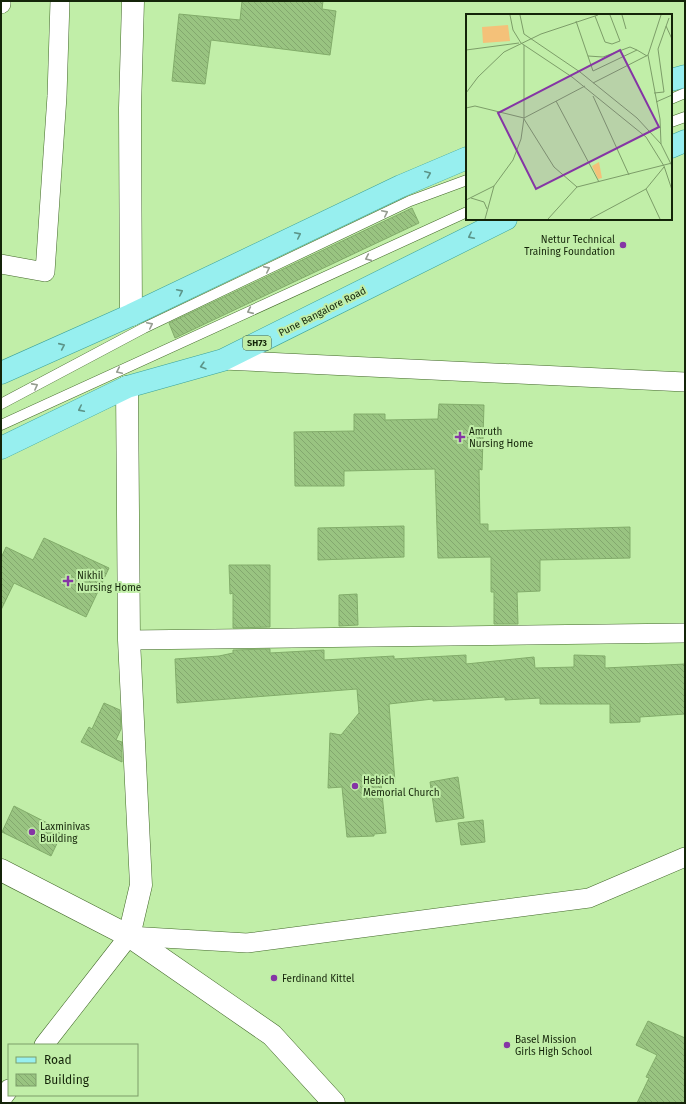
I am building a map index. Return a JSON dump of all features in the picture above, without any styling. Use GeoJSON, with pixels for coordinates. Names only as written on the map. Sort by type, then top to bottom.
{"type":"FeatureCollection","features":[{"type":"Feature","properties":{"kind":"main road"},"geometry":{"type":"LineString","coordinates":[[131,315],[130,108],[133,1]]}},
{"type":"Feature","properties":{"kind":"main road"},"geometry":{"type":"LineString","coordinates":[[672,80],[685,76]]}},
{"type":"Feature","properties":{"kind":"main road"},"geometry":{"type":"LineString","coordinates":[[672,147],[685,141]]}},
{"type":"Feature","properties":{"kind":"main road"},"geometry":{"type":"LineString","coordinates":[[1,373],[131,315],[401,186],[466,158]]}},
{"type":"Feature","properties":{"kind":"main road","name":"Pune Bangalore Road"},"geometry":{"type":"LineString","coordinates":[[1,448],[127,387],[223,360],[504,220]]}},
{"type":"Feature","properties":{"kind":"main road"},"geometry":{"type":"LineString","coordinates":[[127,387],[129,640],[141,885],[129,936]]}},
{"type":"Feature","properties":{"kind":"main road"},"geometry":{"type":"LineString","coordinates":[[1,870],[129,936],[272,1035],[334,1103]]}},
{"type":"Feature","properties":{"kind":"street"},"geometry":{"type":"LineString","coordinates":[[1,264],[45,272],[57,96],[60,1]]}},
{"type":"Feature","properties":{"kind":"street"},"geometry":{"type":"LineString","coordinates":[[223,360],[685,382]]}},
{"type":"Feature","properties":{"kind":"street"},"geometry":{"type":"LineString","coordinates":[[129,640],[685,633]]}},
{"type":"Feature","properties":{"kind":"street"},"geometry":{"type":"LineString","coordinates":[[45,1044],[129,936],[247,943],[589,898],[685,857]]}},
{"type":"Feature","properties":{"kind":"street"},"geometry":{"type":"LineString","coordinates":[[1,1100],[8,1090]]}},
{"type":"Feature","properties":{"kind":"lane"},"geometry":{"type":"LineString","coordinates":[[672,99],[685,93]]}},
{"type":"Feature","properties":{"kind":"lane"},"geometry":{"type":"LineString","coordinates":[[672,122],[685,117]]}},
{"type":"Feature","properties":{"kind":"lane"},"geometry":{"type":"LineString","coordinates":[[1,404],[144,328],[410,201],[466,180]]}},
{"type":"Feature","properties":{"kind":"lane"},"geometry":{"type":"LineString","coordinates":[[1,425],[466,212]]}},
{"type":"Feature","properties":{"kind":"building"},"geometry":{"type":"Polygon","coordinates":[[[242,1],[323,1],[322,9],[336,11],[330,55],[211,40],[205,84],[172,81],[179,14],[240,20],[242,1]]]}},
{"type":"Feature","properties":{"kind":"building"},"geometry":{"type":"Polygon","coordinates":[[[412,208],[419,223],[175,338],[169,323],[412,208]]]}},
{"type":"Feature","properties":{"kind":"building"},"geometry":{"type":"Polygon","coordinates":[[[439,404],[484,405],[482,470],[479,469],[480,524],[488,524],[488,531],[630,527],[630,558],[540,560],[540,591],[517,592],[518,624],[494,624],[494,592],[491,592],[491,557],[438,558],[435,469],[344,471],[344,486],[295,486],[294,432],[354,431],[354,414],[385,414],[385,420],[438,419],[439,404]]]}},
{"type":"Feature","properties":{"kind":"building"},"geometry":{"type":"Polygon","coordinates":[[[404,526],[404,557],[318,560],[318,528],[404,526]]]}},
{"type":"Feature","properties":{"kind":"building"},"geometry":{"type":"Polygon","coordinates":[[[44,538],[109,568],[86,617],[14,583],[1,610],[1,558],[6,547],[33,560],[44,538]]]}},
{"type":"Feature","properties":{"kind":"building"},"geometry":{"type":"Polygon","coordinates":[[[229,565],[270,565],[270,627],[233,628],[233,593],[230,594],[229,565]]]}},
{"type":"Feature","properties":{"kind":"building"},"geometry":{"type":"Polygon","coordinates":[[[357,594],[358,625],[339,626],[339,595],[357,594]]]}},
{"type":"Feature","properties":{"kind":"building"},"geometry":{"type":"Polygon","coordinates":[[[270,649],[270,653],[324,650],[324,660],[394,656],[394,659],[466,655],[466,664],[534,657],[535,668],[574,667],[574,655],[605,656],[605,668],[685,664],[685,714],[640,717],[640,722],[610,723],[610,704],[540,704],[540,698],[505,700],[505,697],[433,701],[433,699],[389,704],[395,782],[381,784],[386,833],[374,834],[374,836],[347,837],[342,787],[328,788],[330,733],[341,735],[359,713],[357,689],[177,703],[175,659],[219,656],[233,653],[233,650],[270,649]]]}},
{"type":"Feature","properties":{"kind":"building"},"geometry":{"type":"Polygon","coordinates":[[[104,703],[120,710],[121,729],[116,740],[122,742],[122,762],[81,742],[89,727],[92,729],[104,703]]]}},
{"type":"Feature","properties":{"kind":"building"},"geometry":{"type":"Polygon","coordinates":[[[458,777],[464,818],[436,822],[430,782],[458,777]]]}},
{"type":"Feature","properties":{"kind":"building","name":"Laxminivas Building"},"geometry":{"type":"Polygon","coordinates":[[[14,806],[63,831],[51,856],[2,832],[14,806]]]}},
{"type":"Feature","properties":{"kind":"building"},"geometry":{"type":"Polygon","coordinates":[[[483,820],[485,842],[461,845],[458,823],[483,820]]]}},
{"type":"Feature","properties":{"kind":"building"},"geometry":{"type":"Polygon","coordinates":[[[648,1021],[685,1038],[685,1103],[637,1103],[649,1078],[646,1077],[657,1055],[636,1045],[648,1021]]]}},
{"type":"Feature","properties":{"kind":"place","name":"Nettur Technical Training Foundation"},"geometry":{"type":"Point","coordinates":[623,245]}},
{"type":"Feature","properties":{"kind":"place","name":"Amruth Nursing Home"},"geometry":{"type":"Point","coordinates":[460,437]}},
{"type":"Feature","properties":{"kind":"place","name":"Nikhil Nursing Home"},"geometry":{"type":"Point","coordinates":[68,581]}},
{"type":"Feature","properties":{"kind":"place","name":"Hebich Memorial Church"},"geometry":{"type":"Point","coordinates":[355,786]}},
{"type":"Feature","properties":{"kind":"place","name":"Laxminivas Building"},"geometry":{"type":"Point","coordinates":[32,832]}},
{"type":"Feature","properties":{"kind":"place","name":"Ferdinand Kittel"},"geometry":{"type":"Point","coordinates":[274,978]}},
{"type":"Feature","properties":{"kind":"place","name":"Basel Mission Girls High School"},"geometry":{"type":"Point","coordinates":[507,1045]}}]}
